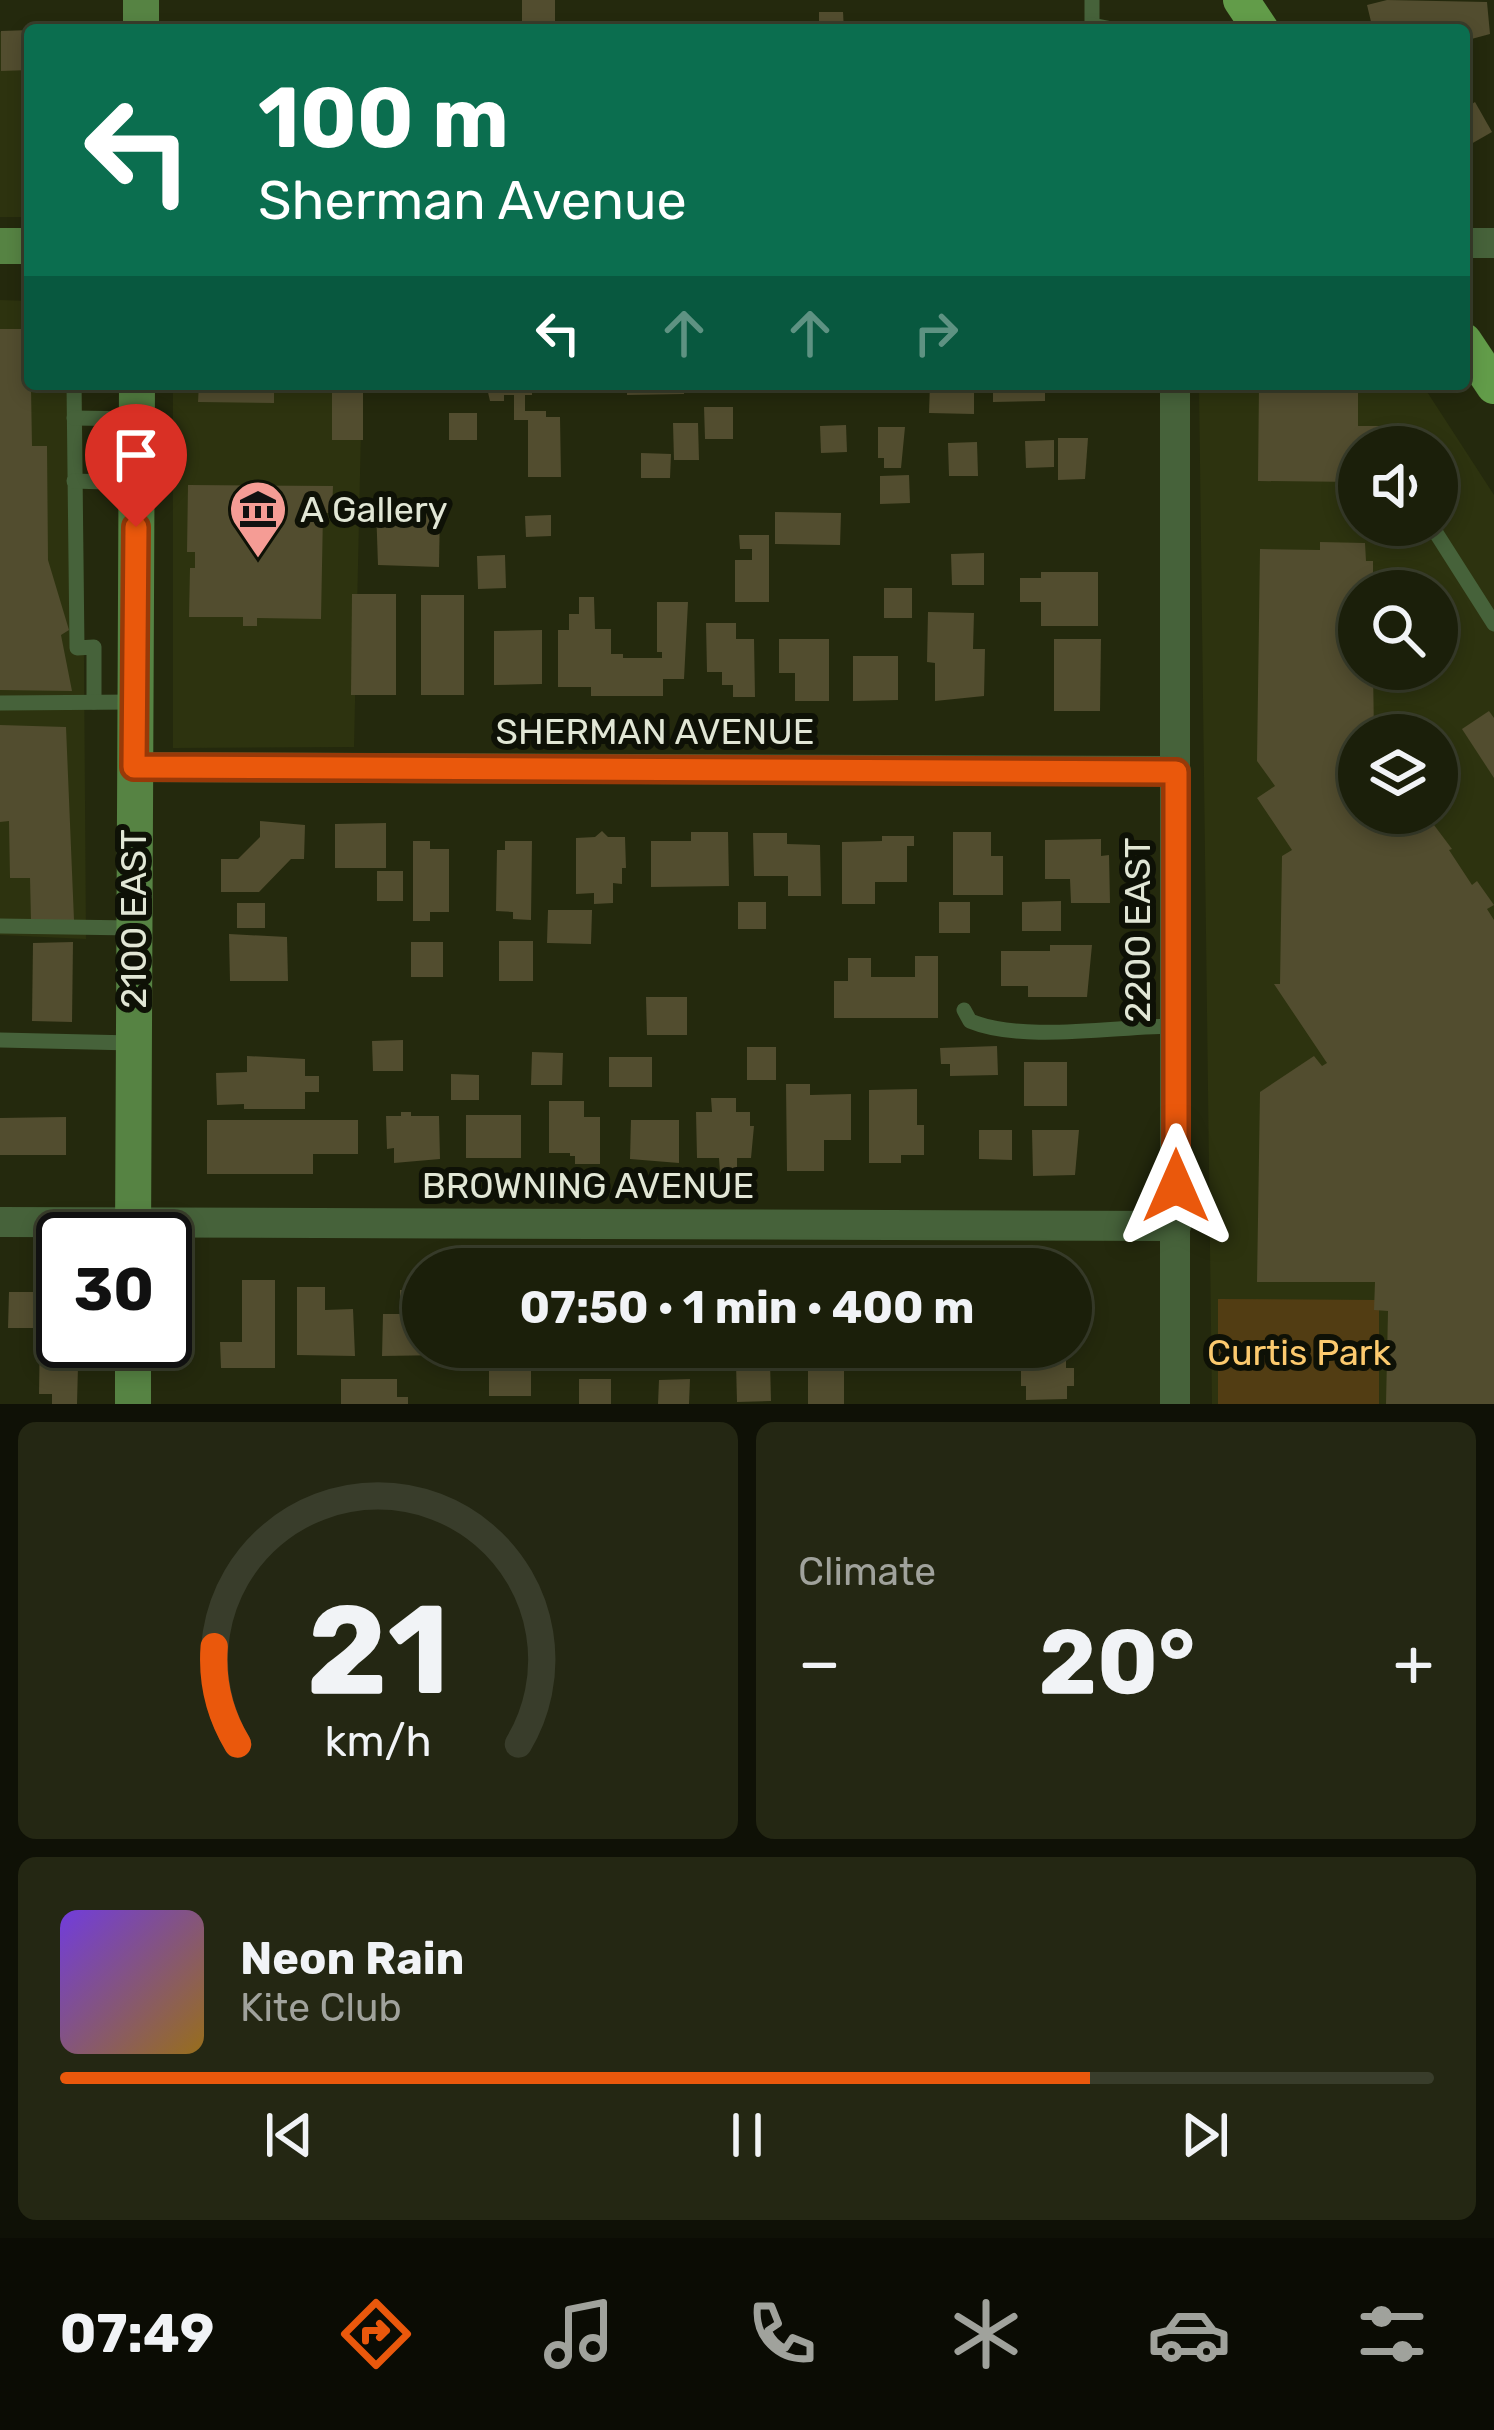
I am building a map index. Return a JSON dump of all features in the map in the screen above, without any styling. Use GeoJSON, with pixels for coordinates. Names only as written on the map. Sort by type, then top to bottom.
{"type":"FeatureCollection","features":[{"type":"Feature","properties":{"kind":"main road"},"geometry":{"type":"LineString","coordinates":[[1470,349],[1494,386]]}},
{"type":"Feature","properties":{"kind":"street","name":"2200 EAST"},"geometry":{"type":"LineString","coordinates":[[1174,390],[1175,1404]]}},
{"type":"Feature","properties":{"kind":"street","name":"2100 EAST"},"geometry":{"type":"LineString","coordinates":[[133,1212],[137,401]]}},
{"type":"Feature","properties":{"kind":"street","name":"SHERMAN AVENUE"},"geometry":{"type":"LineString","coordinates":[[134,767],[1176,772]]}},
{"type":"Feature","properties":{"kind":"street","name":"BROWNING AVENUE"},"geometry":{"type":"LineString","coordinates":[[0,1222],[36,1224]]}},
{"type":"Feature","properties":{"kind":"street","name":"BROWNING AVENUE"},"geometry":{"type":"LineString","coordinates":[[192,1230],[1176,1226]]}},
{"type":"Feature","properties":{"kind":"street"},"geometry":{"type":"LineString","coordinates":[[133,1368],[133,1404]]}},
{"type":"Feature","properties":{"kind":"lane"},"geometry":{"type":"LineString","coordinates":[[74,390],[77,648],[94,647],[94,703]]}},
{"type":"Feature","properties":{"kind":"lane"},"geometry":{"type":"LineString","coordinates":[[74,418],[137,401]]}},
{"type":"Feature","properties":{"kind":"lane"},"geometry":{"type":"LineString","coordinates":[[74,481],[137,483]]}},
{"type":"Feature","properties":{"kind":"lane"},"geometry":{"type":"LineString","coordinates":[[1444,546],[1494,624]]}},
{"type":"Feature","properties":{"kind":"lane"},"geometry":{"type":"LineString","coordinates":[[0,703],[135,703]]}},
{"type":"Feature","properties":{"kind":"lane"},"geometry":{"type":"LineString","coordinates":[[0,926],[133,928]]}},
{"type":"Feature","properties":{"kind":"lane"},"geometry":{"type":"LineString","coordinates":[[964,1010],[970,1021],[1008,1029],[1176,1026]]}},
{"type":"Feature","properties":{"kind":"lane"},"geometry":{"type":"LineString","coordinates":[[0,1040],[133,1043]]}},
{"type":"Feature","properties":{"kind":"shaded area"},"geometry":{"type":"Polygon","coordinates":[[[0,32],[24,32],[24,217],[0,217],[0,32]]]}},
{"type":"Feature","properties":{"kind":"shaded area"},"geometry":{"type":"Polygon","coordinates":[[[0,300],[24,301],[24,390],[82,390],[86,939],[0,935],[0,300]]]}},
{"type":"Feature","properties":{"kind":"shaded area"},"geometry":{"type":"Polygon","coordinates":[[[173,390],[362,390],[354,747],[173,748],[173,390]]]}},
{"type":"Feature","properties":{"kind":"shaded area"},"geometry":{"type":"Polygon","coordinates":[[[1199,390],[1426,390],[1449,426],[1338,426],[1338,546],[1458,546],[1458,440],[1494,495],[1494,1404],[1212,1404],[1199,390]]]}},
{"type":"Feature","properties":{"kind":"green space","name":"Curtis Park"},"geometry":{"type":"Polygon","coordinates":[[[1218,1299],[1379,1300],[1379,1404],[1218,1404],[1218,1299]]]}},
{"type":"Feature","properties":{"kind":"building"},"geometry":{"type":"Polygon","coordinates":[[[522,0],[555,0],[555,24],[522,24],[522,0]]]}},
{"type":"Feature","properties":{"kind":"building"},"geometry":{"type":"Polygon","coordinates":[[[1387,0],[1487,2],[1490,34],[1470,39],[1470,24],[1372,24],[1367,5],[1387,0]]]}},
{"type":"Feature","properties":{"kind":"building"},"geometry":{"type":"Polygon","coordinates":[[[819,12],[843,12],[844,24],[819,24],[819,12]]]}},
{"type":"Feature","properties":{"kind":"building"},"geometry":{"type":"Polygon","coordinates":[[[24,30],[24,70],[1,71],[1,31],[24,30]]]}},
{"type":"Feature","properties":{"kind":"building"},"geometry":{"type":"Polygon","coordinates":[[[1475,102],[1492,132],[1470,145],[1470,105],[1475,102]]]}},
{"type":"Feature","properties":{"kind":"building"},"geometry":{"type":"Polygon","coordinates":[[[0,329],[24,329],[24,390],[31,390],[32,446],[47,446],[48,560],[69,630],[61,635],[72,691],[0,690],[0,329]]]}},
{"type":"Feature","properties":{"kind":"building"},"geometry":{"type":"Polygon","coordinates":[[[199,390],[274,390],[274,403],[198,402],[199,390]]]}},
{"type":"Feature","properties":{"kind":"building"},"geometry":{"type":"Polygon","coordinates":[[[332,390],[363,390],[363,440],[332,440],[332,390]]]}},
{"type":"Feature","properties":{"kind":"building"},"geometry":{"type":"Polygon","coordinates":[[[487,390],[532,390],[532,395],[525,395],[525,411],[560,417],[561,477],[528,477],[528,420],[514,420],[514,395],[490,401],[487,390]]]}},
{"type":"Feature","properties":{"kind":"building"},"geometry":{"type":"Polygon","coordinates":[[[627,390],[684,390],[684,394],[627,395],[627,390]]]}},
{"type":"Feature","properties":{"kind":"building"},"geometry":{"type":"Polygon","coordinates":[[[930,390],[974,390],[974,414],[929,413],[930,390]]]}},
{"type":"Feature","properties":{"kind":"building"},"geometry":{"type":"Polygon","coordinates":[[[993,390],[1045,390],[1045,401],[993,402],[993,390]]]}},
{"type":"Feature","properties":{"kind":"building"},"geometry":{"type":"Polygon","coordinates":[[[1259,390],[1358,393],[1358,426],[1338,426],[1338,482],[1258,481],[1259,390]]]}},
{"type":"Feature","properties":{"kind":"building"},"geometry":{"type":"Polygon","coordinates":[[[704,407],[733,407],[733,439],[705,439],[704,407]]]}},
{"type":"Feature","properties":{"kind":"building"},"geometry":{"type":"Polygon","coordinates":[[[449,413],[477,413],[477,440],[449,440],[449,413]]]}},
{"type":"Feature","properties":{"kind":"building"},"geometry":{"type":"Polygon","coordinates":[[[673,423],[698,423],[699,460],[674,460],[673,423]]]}},
{"type":"Feature","properties":{"kind":"building"},"geometry":{"type":"Polygon","coordinates":[[[846,425],[847,452],[821,453],[820,426],[846,425]]]}},
{"type":"Feature","properties":{"kind":"building"},"geometry":{"type":"Polygon","coordinates":[[[878,427],[905,427],[901,468],[884,468],[884,458],[878,458],[878,427]]]}},
{"type":"Feature","properties":{"kind":"building"},"geometry":{"type":"Polygon","coordinates":[[[1058,438],[1088,438],[1085,479],[1058,480],[1058,438]]]}},
{"type":"Feature","properties":{"kind":"building"},"geometry":{"type":"Polygon","coordinates":[[[1054,440],[1054,467],[1026,468],[1025,441],[1054,440]]]}},
{"type":"Feature","properties":{"kind":"building"},"geometry":{"type":"Polygon","coordinates":[[[977,442],[978,476],[949,476],[948,443],[977,442]]]}},
{"type":"Feature","properties":{"kind":"building"},"geometry":{"type":"Polygon","coordinates":[[[641,453],[671,454],[670,478],[641,478],[641,453]]]}},
{"type":"Feature","properties":{"kind":"building"},"geometry":{"type":"Polygon","coordinates":[[[909,475],[910,503],[880,504],[880,476],[909,475]]]}},
{"type":"Feature","properties":{"kind":"building","name":"A Gallery"},"geometry":{"type":"Polygon","coordinates":[[[188,485],[333,486],[332,513],[323,513],[321,619],[257,618],[257,626],[243,626],[243,617],[189,617],[195,552],[187,552],[188,485]]]}},
{"type":"Feature","properties":{"kind":"building"},"geometry":{"type":"Polygon","coordinates":[[[376,506],[440,506],[439,567],[378,565],[376,506]]]}},
{"type":"Feature","properties":{"kind":"building"},"geometry":{"type":"Polygon","coordinates":[[[775,512],[841,513],[840,545],[775,544],[775,512]]]}},
{"type":"Feature","properties":{"kind":"building"},"geometry":{"type":"Polygon","coordinates":[[[551,515],[551,536],[526,537],[525,516],[551,515]]]}},
{"type":"Feature","properties":{"kind":"building"},"geometry":{"type":"Polygon","coordinates":[[[739,535],[769,535],[769,602],[735,602],[735,560],[752,560],[752,549],[740,549],[739,535]]]}},
{"type":"Feature","properties":{"kind":"building"},"geometry":{"type":"Polygon","coordinates":[[[1320,542],[1365,546],[1366,561],[1373,561],[1373,570],[1338,570],[1338,690],[1373,690],[1374,714],[1338,714],[1338,834],[1441,834],[1472,885],[1477,881],[1494,905],[1487,909],[1494,920],[1494,1404],[1386,1404],[1388,1311],[1374,1310],[1375,1282],[1257,1282],[1260,1092],[1314,1056],[1322,1066],[1327,1063],[1274,984],[1280,984],[1282,856],[1292,850],[1257,798],[1275,786],[1257,761],[1260,549],[1320,550],[1320,542]]]}},
{"type":"Feature","properties":{"kind":"building"},"geometry":{"type":"Polygon","coordinates":[[[984,553],[984,585],[952,585],[951,554],[984,553]]]}},
{"type":"Feature","properties":{"kind":"building"},"geometry":{"type":"Polygon","coordinates":[[[505,555],[506,588],[478,589],[477,556],[505,555]]]}},
{"type":"Feature","properties":{"kind":"building"},"geometry":{"type":"Polygon","coordinates":[[[1041,572],[1098,572],[1098,626],[1041,626],[1041,602],[1020,602],[1020,578],[1041,578],[1041,572]]]}},
{"type":"Feature","properties":{"kind":"building"},"geometry":{"type":"Polygon","coordinates":[[[884,588],[912,588],[912,618],[884,618],[884,588]]]}},
{"type":"Feature","properties":{"kind":"building"},"geometry":{"type":"Polygon","coordinates":[[[352,594],[396,594],[396,695],[351,695],[352,594]]]}},
{"type":"Feature","properties":{"kind":"building"},"geometry":{"type":"Polygon","coordinates":[[[421,595],[464,595],[464,695],[421,695],[421,595]]]}},
{"type":"Feature","properties":{"kind":"building"},"geometry":{"type":"Polygon","coordinates":[[[579,597],[594,597],[595,629],[611,629],[611,654],[623,654],[623,658],[662,658],[662,652],[657,652],[657,602],[688,602],[684,679],[663,679],[663,696],[591,696],[591,687],[558,687],[558,630],[569,630],[569,614],[579,614],[579,597]]]}},
{"type":"Feature","properties":{"kind":"building"},"geometry":{"type":"Polygon","coordinates":[[[928,612],[974,613],[973,649],[985,649],[984,696],[935,701],[935,663],[927,662],[928,612]]]}},
{"type":"Feature","properties":{"kind":"building"},"geometry":{"type":"Polygon","coordinates":[[[706,623],[736,623],[736,639],[754,639],[755,697],[733,697],[733,685],[722,685],[722,672],[707,672],[706,623]]]}},
{"type":"Feature","properties":{"kind":"building"},"geometry":{"type":"Polygon","coordinates":[[[542,630],[542,684],[494,685],[494,631],[542,630]]]}},
{"type":"Feature","properties":{"kind":"building"},"geometry":{"type":"Polygon","coordinates":[[[779,639],[829,639],[829,701],[795,701],[795,673],[779,673],[779,639]]]}},
{"type":"Feature","properties":{"kind":"building"},"geometry":{"type":"Polygon","coordinates":[[[1054,639],[1101,639],[1100,711],[1054,711],[1054,639]]]}},
{"type":"Feature","properties":{"kind":"building"},"geometry":{"type":"Polygon","coordinates":[[[853,656],[898,656],[898,700],[853,701],[853,656]]]}},
{"type":"Feature","properties":{"kind":"building"},"geometry":{"type":"Polygon","coordinates":[[[1489,711],[1494,718],[1494,778],[1462,729],[1489,711]]]}},
{"type":"Feature","properties":{"kind":"building"},"geometry":{"type":"Polygon","coordinates":[[[0,725],[66,727],[74,920],[31,921],[30,878],[10,878],[9,821],[0,822],[0,725]]]}},
{"type":"Feature","properties":{"kind":"building"},"geometry":{"type":"Polygon","coordinates":[[[260,821],[305,825],[304,859],[291,859],[259,892],[221,892],[221,859],[238,859],[260,837],[260,821]]]}},
{"type":"Feature","properties":{"kind":"building"},"geometry":{"type":"Polygon","coordinates":[[[386,823],[386,868],[335,868],[335,824],[386,823]]]}},
{"type":"Feature","properties":{"kind":"building"},"geometry":{"type":"Polygon","coordinates":[[[602,831],[608,837],[625,837],[626,868],[622,868],[622,884],[613,883],[613,903],[594,904],[594,893],[576,894],[576,838],[595,837],[602,831]]]}},
{"type":"Feature","properties":{"kind":"building"},"geometry":{"type":"Polygon","coordinates":[[[691,832],[728,832],[729,886],[651,887],[651,841],[691,841],[691,832]]]}},
{"type":"Feature","properties":{"kind":"building"},"geometry":{"type":"Polygon","coordinates":[[[953,832],[991,832],[991,856],[1003,856],[1003,895],[953,895],[953,832]]]}},
{"type":"Feature","properties":{"kind":"building"},"geometry":{"type":"Polygon","coordinates":[[[753,833],[787,833],[787,844],[820,845],[821,896],[788,896],[788,876],[754,876],[753,833]]]}},
{"type":"Feature","properties":{"kind":"building"},"geometry":{"type":"Polygon","coordinates":[[[882,836],[914,836],[914,846],[907,846],[907,882],[875,882],[875,904],[842,904],[842,842],[882,841],[882,836]]]}},
{"type":"Feature","properties":{"kind":"building"},"geometry":{"type":"Polygon","coordinates":[[[1101,839],[1101,856],[1109,855],[1110,903],[1071,903],[1070,879],[1045,879],[1045,840],[1101,839]]]}},
{"type":"Feature","properties":{"kind":"building"},"geometry":{"type":"Polygon","coordinates":[[[413,841],[430,841],[430,849],[449,849],[449,912],[430,912],[430,921],[413,921],[413,841]]]}},
{"type":"Feature","properties":{"kind":"building"},"geometry":{"type":"Polygon","coordinates":[[[505,841],[532,841],[531,920],[496,911],[497,850],[505,850],[505,841]]]}},
{"type":"Feature","properties":{"kind":"building"},"geometry":{"type":"Polygon","coordinates":[[[377,871],[403,871],[403,901],[377,901],[377,871]]]}},
{"type":"Feature","properties":{"kind":"building"},"geometry":{"type":"Polygon","coordinates":[[[1061,901],[1061,931],[1022,931],[1022,902],[1061,901]]]}},
{"type":"Feature","properties":{"kind":"building"},"geometry":{"type":"Polygon","coordinates":[[[738,902],[766,902],[766,929],[738,929],[738,902]]]}},
{"type":"Feature","properties":{"kind":"building"},"geometry":{"type":"Polygon","coordinates":[[[939,902],[970,902],[970,933],[939,933],[939,902]]]}},
{"type":"Feature","properties":{"kind":"building"},"geometry":{"type":"Polygon","coordinates":[[[237,903],[265,903],[265,928],[237,928],[237,903]]]}},
{"type":"Feature","properties":{"kind":"building"},"geometry":{"type":"Polygon","coordinates":[[[548,910],[592,910],[591,944],[547,943],[548,910]]]}},
{"type":"Feature","properties":{"kind":"building"},"geometry":{"type":"Polygon","coordinates":[[[229,934],[287,937],[288,981],[230,981],[229,934]]]}},
{"type":"Feature","properties":{"kind":"building"},"geometry":{"type":"Polygon","coordinates":[[[499,941],[533,941],[533,981],[499,981],[499,941]]]}},
{"type":"Feature","properties":{"kind":"building"},"geometry":{"type":"Polygon","coordinates":[[[73,942],[72,1022],[32,1021],[33,943],[73,942]]]}},
{"type":"Feature","properties":{"kind":"building"},"geometry":{"type":"Polygon","coordinates":[[[411,942],[443,942],[443,977],[411,977],[411,942]]]}},
{"type":"Feature","properties":{"kind":"building"},"geometry":{"type":"Polygon","coordinates":[[[1050,945],[1092,945],[1087,997],[1028,997],[1028,986],[1001,986],[1001,951],[1050,951],[1050,945]]]}},
{"type":"Feature","properties":{"kind":"building"},"geometry":{"type":"Polygon","coordinates":[[[915,956],[938,956],[938,1018],[834,1018],[834,981],[848,981],[848,958],[871,958],[871,977],[915,977],[915,956]]]}},
{"type":"Feature","properties":{"kind":"building"},"geometry":{"type":"Polygon","coordinates":[[[646,997],[687,997],[687,1035],[647,1035],[646,997]]]}},
{"type":"Feature","properties":{"kind":"building"},"geometry":{"type":"Polygon","coordinates":[[[403,1040],[403,1071],[373,1071],[372,1041],[403,1040]]]}},
{"type":"Feature","properties":{"kind":"building"},"geometry":{"type":"Polygon","coordinates":[[[997,1046],[998,1075],[950,1076],[950,1064],[941,1064],[940,1048],[997,1046]]]}},
{"type":"Feature","properties":{"kind":"building"},"geometry":{"type":"Polygon","coordinates":[[[747,1047],[776,1047],[776,1080],[747,1080],[747,1047]]]}},
{"type":"Feature","properties":{"kind":"building"},"geometry":{"type":"Polygon","coordinates":[[[532,1052],[563,1053],[562,1085],[531,1085],[532,1052]]]}},
{"type":"Feature","properties":{"kind":"building"},"geometry":{"type":"Polygon","coordinates":[[[247,1056],[305,1059],[305,1076],[319,1076],[319,1092],[305,1092],[305,1109],[217,1105],[216,1073],[247,1072],[247,1056]]]}},
{"type":"Feature","properties":{"kind":"building"},"geometry":{"type":"Polygon","coordinates":[[[609,1057],[652,1057],[652,1087],[609,1087],[609,1057]]]}},
{"type":"Feature","properties":{"kind":"building"},"geometry":{"type":"Polygon","coordinates":[[[1024,1062],[1067,1062],[1067,1106],[1024,1106],[1024,1062]]]}},
{"type":"Feature","properties":{"kind":"building"},"geometry":{"type":"Polygon","coordinates":[[[451,1074],[479,1075],[479,1100],[451,1100],[451,1074]]]}},
{"type":"Feature","properties":{"kind":"building"},"geometry":{"type":"Polygon","coordinates":[[[786,1084],[810,1084],[810,1095],[851,1094],[851,1140],[824,1140],[824,1171],[787,1171],[786,1084]]]}},
{"type":"Feature","properties":{"kind":"building"},"geometry":{"type":"Polygon","coordinates":[[[917,1089],[917,1125],[924,1125],[924,1155],[901,1155],[901,1163],[869,1163],[869,1090],[917,1089]]]}},
{"type":"Feature","properties":{"kind":"building"},"geometry":{"type":"Polygon","coordinates":[[[711,1098],[736,1098],[736,1112],[750,1112],[750,1126],[754,1126],[751,1158],[737,1158],[737,1171],[720,1172],[719,1158],[697,1158],[696,1112],[712,1112],[711,1098]]]}},
{"type":"Feature","properties":{"kind":"building"},"geometry":{"type":"Polygon","coordinates":[[[549,1101],[584,1101],[584,1117],[600,1117],[600,1164],[575,1164],[570,1153],[549,1153],[549,1101]]]}},
{"type":"Feature","properties":{"kind":"building"},"geometry":{"type":"Polygon","coordinates":[[[401,1112],[439,1116],[440,1159],[394,1163],[394,1148],[387,1149],[386,1116],[401,1116],[401,1112]]]}},
{"type":"Feature","properties":{"kind":"building"},"geometry":{"type":"Polygon","coordinates":[[[466,1115],[521,1115],[521,1158],[466,1158],[466,1115]]]}},
{"type":"Feature","properties":{"kind":"building"},"geometry":{"type":"Polygon","coordinates":[[[66,1117],[66,1155],[0,1155],[0,1118],[66,1117]]]}},
{"type":"Feature","properties":{"kind":"building"},"geometry":{"type":"Polygon","coordinates":[[[207,1120],[358,1120],[358,1154],[313,1154],[313,1174],[207,1174],[207,1120]]]}},
{"type":"Feature","properties":{"kind":"building"},"geometry":{"type":"Polygon","coordinates":[[[631,1120],[679,1120],[679,1163],[630,1159],[631,1120]]]}},
{"type":"Feature","properties":{"kind":"building"},"geometry":{"type":"Polygon","coordinates":[[[979,1130],[1012,1130],[1012,1160],[979,1159],[979,1130]]]}},
{"type":"Feature","properties":{"kind":"building"},"geometry":{"type":"Polygon","coordinates":[[[1032,1130],[1079,1130],[1075,1175],[1033,1176],[1032,1130]]]}},
{"type":"Feature","properties":{"kind":"building"},"geometry":{"type":"Polygon","coordinates":[[[242,1280],[275,1280],[275,1368],[221,1368],[220,1342],[242,1342],[242,1280]]]}},
{"type":"Feature","properties":{"kind":"building"},"geometry":{"type":"Polygon","coordinates":[[[297,1287],[325,1287],[325,1310],[353,1309],[355,1356],[297,1355],[297,1287]]]}},
{"type":"Feature","properties":{"kind":"building"},"geometry":{"type":"Polygon","coordinates":[[[402,1290],[402,1356],[382,1356],[383,1314],[400,1314],[402,1290]]]}},
{"type":"Feature","properties":{"kind":"building"},"geometry":{"type":"Polygon","coordinates":[[[9,1292],[36,1292],[36,1328],[8,1328],[9,1292]]]}},
{"type":"Feature","properties":{"kind":"building"},"geometry":{"type":"Polygon","coordinates":[[[39,1368],[78,1368],[77,1404],[52,1404],[52,1394],[39,1394],[39,1368]]]}},
{"type":"Feature","properties":{"kind":"building"},"geometry":{"type":"Polygon","coordinates":[[[489,1368],[531,1368],[531,1396],[489,1396],[489,1368]]]}},
{"type":"Feature","properties":{"kind":"building"},"geometry":{"type":"Polygon","coordinates":[[[736,1368],[770,1368],[771,1401],[737,1402],[736,1368]]]}},
{"type":"Feature","properties":{"kind":"building"},"geometry":{"type":"Polygon","coordinates":[[[808,1368],[844,1368],[844,1404],[808,1404],[808,1368]]]}},
{"type":"Feature","properties":{"kind":"building"},"geometry":{"type":"Polygon","coordinates":[[[1021,1368],[1074,1368],[1074,1386],[1067,1386],[1067,1399],[1026,1400],[1026,1386],[1021,1386],[1021,1368]]]}},
{"type":"Feature","properties":{"kind":"building"},"geometry":{"type":"Polygon","coordinates":[[[341,1379],[397,1379],[397,1397],[408,1397],[408,1404],[341,1404],[341,1379]]]}},
{"type":"Feature","properties":{"kind":"building"},"geometry":{"type":"Polygon","coordinates":[[[579,1379],[611,1379],[611,1404],[579,1404],[579,1379]]]}},
{"type":"Feature","properties":{"kind":"building"},"geometry":{"type":"Polygon","coordinates":[[[690,1379],[689,1404],[658,1404],[659,1380],[690,1379]]]}},
{"type":"Feature","properties":{"kind":"place","name":"A Gallery"},"geometry":{"type":"Point","coordinates":[258,560]}},
{"type":"Feature","properties":{"kind":"route"},"geometry":{"type":"LineString","coordinates":[[136,527],[134,767],[1176,772],[1176,1186]]}}]}
